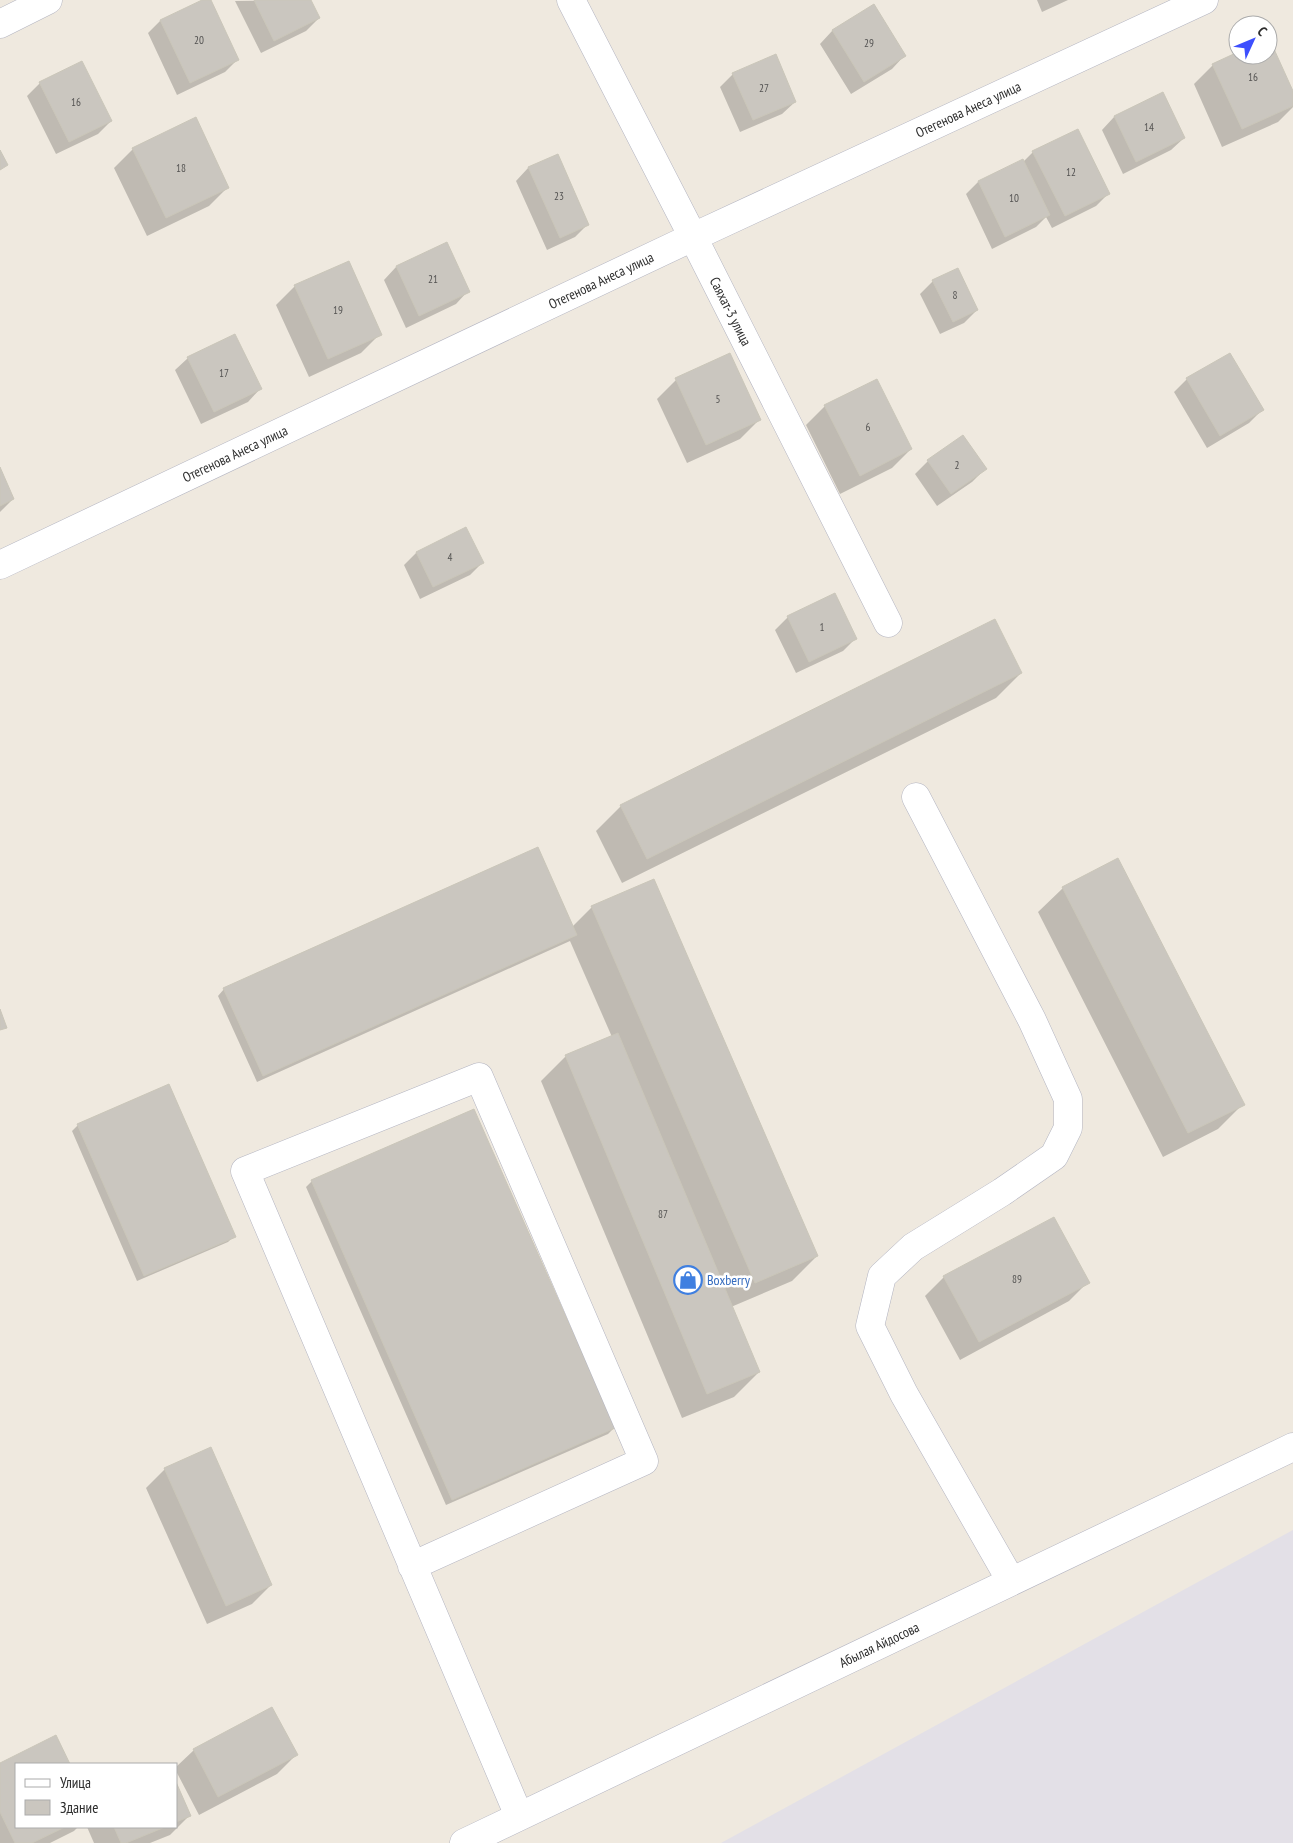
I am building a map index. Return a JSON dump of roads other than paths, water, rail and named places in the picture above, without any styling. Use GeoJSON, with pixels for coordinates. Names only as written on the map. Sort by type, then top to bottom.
{"type":"FeatureCollection","features":[{"type":"Feature","properties":{"kind":"street"},"geometry":{"type":"LineString","coordinates":[[0,24],[48,0]]}},
{"type":"Feature","properties":{"kind":"street","name":"Саяхат-3 улица"},"geometry":{"type":"LineString","coordinates":[[571,0],[693,236],[888,623]]}},
{"type":"Feature","properties":{"kind":"street","name":"Отегенова Анеса улица"},"geometry":{"type":"LineString","coordinates":[[0,564],[693,236],[1204,0]]}},
{"type":"Feature","properties":{"kind":"street"},"geometry":{"type":"LineString","coordinates":[[916,797],[1032,1020],[1068,1099],[1068,1128],[1054,1156],[1002,1192],[913,1247],[882,1276],[870,1326],[904,1394],[1011,1581]]}},
{"type":"Feature","properties":{"kind":"street"},"geometry":{"type":"LineString","coordinates":[[412,1566],[644,1461],[479,1078],[245,1171],[412,1566],[519,1816]]}},
{"type":"Feature","properties":{"kind":"street","name":"Абылая Айдосова"},"geometry":{"type":"LineString","coordinates":[[467,1843],[519,1816],[1293,1447]]}},
{"type":"Feature","properties":{"kind":"place","name":"Boxberry"},"geometry":{"type":"Point","coordinates":[688,1280]}}]}
